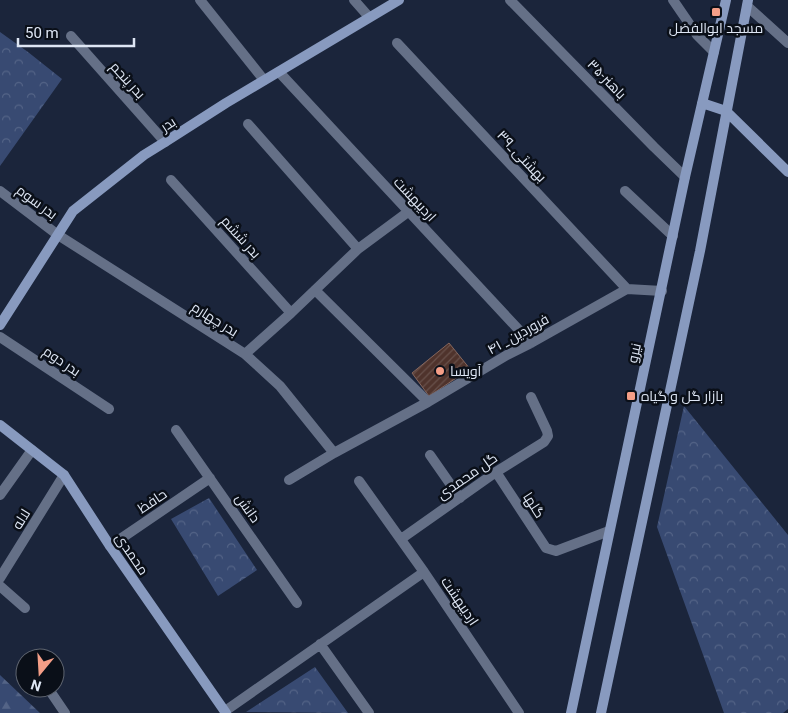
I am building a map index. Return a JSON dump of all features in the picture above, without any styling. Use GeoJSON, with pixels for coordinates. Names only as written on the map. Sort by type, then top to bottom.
{"type":"FeatureCollection","features":[{"type":"Feature","properties":{"kind":"main road","name":"بدر"},"geometry":{"type":"LineString","coordinates":[[0,324],[73,210],[144,155],[226,103],[399,0]]}},
{"type":"Feature","properties":{"kind":"main road","name":"نیرو"},"geometry":{"type":"LineString","coordinates":[[571,713],[685,177],[726,0]]}},
{"type":"Feature","properties":{"kind":"main road"},"geometry":{"type":"LineString","coordinates":[[601,713],[700,251],[748,3]]}},
{"type":"Feature","properties":{"kind":"main road"},"geometry":{"type":"LineString","coordinates":[[702,103],[726,111],[788,172]]}},
{"type":"Feature","properties":{"kind":"main road","name":"محمدی"},"geometry":{"type":"LineString","coordinates":[[0,425],[64,475],[110,546],[225,712]]}},
{"type":"Feature","properties":{"kind":"street"},"geometry":{"type":"LineString","coordinates":[[200,0],[264,80]]}},
{"type":"Feature","properties":{"kind":"street"},"geometry":{"type":"LineString","coordinates":[[354,0],[369,17]]}},
{"type":"Feature","properties":{"kind":"street","name":"۳۵-باهنر"},"geometry":{"type":"LineString","coordinates":[[510,0],[685,177]]}},
{"type":"Feature","properties":{"kind":"street"},"geometry":{"type":"LineString","coordinates":[[673,0],[697,35],[714,52]]}},
{"type":"Feature","properties":{"kind":"street"},"geometry":{"type":"LineString","coordinates":[[748,3],[788,43]]}},
{"type":"Feature","properties":{"kind":"street","name":"بدر پنجم"},"geometry":{"type":"LineString","coordinates":[[70,36],[165,142]]}},
{"type":"Feature","properties":{"kind":"street","name":"۳۹_بهشتی"},"geometry":{"type":"LineString","coordinates":[[397,43],[627,289]]}},
{"type":"Feature","properties":{"kind":"street","name":"اردیبهشت"},"geometry":{"type":"LineString","coordinates":[[279,72],[531,343]]}},
{"type":"Feature","properties":{"kind":"street"},"geometry":{"type":"LineString","coordinates":[[248,124],[358,249]]}},
{"type":"Feature","properties":{"kind":"street","name":"بدر ششم"},"geometry":{"type":"LineString","coordinates":[[171,180],[291,313]]}},
{"type":"Feature","properties":{"kind":"street","name":"بدر سوم"},"geometry":{"type":"LineString","coordinates":[[0,191],[58,235]]}},
{"type":"Feature","properties":{"kind":"street"},"geometry":{"type":"LineString","coordinates":[[625,191],[673,236]]}},
{"type":"Feature","properties":{"kind":"street"},"geometry":{"type":"LineString","coordinates":[[245,354],[358,249],[408,212]]}},
{"type":"Feature","properties":{"kind":"street","name":"بدر چهارم"},"geometry":{"type":"LineString","coordinates":[[58,235],[245,354],[280,386],[334,453]]}},
{"type":"Feature","properties":{"kind":"street"},"geometry":{"type":"LineString","coordinates":[[627,289],[662,291]]}},
{"type":"Feature","properties":{"kind":"street","name":"۴۱ _فروردین"},"geometry":{"type":"LineString","coordinates":[[288,480],[627,289]]}},
{"type":"Feature","properties":{"kind":"street"},"geometry":{"type":"LineString","coordinates":[[315,290],[428,402]]}},
{"type":"Feature","properties":{"kind":"street","name":"بدر دوم"},"geometry":{"type":"LineString","coordinates":[[0,337],[109,409]]}},
{"type":"Feature","properties":{"kind":"street","name":"گل محمدی"},"geometry":{"type":"LineString","coordinates":[[401,539],[496,472],[544,442],[548,436],[548,431],[531,397]]}},
{"type":"Feature","properties":{"kind":"street","name":"دانش"},"geometry":{"type":"LineString","coordinates":[[176,430],[297,603]]}},
{"type":"Feature","properties":{"kind":"street"},"geometry":{"type":"LineString","coordinates":[[0,495],[32,450]]}},
{"type":"Feature","properties":{"kind":"street"},"geometry":{"type":"LineString","coordinates":[[430,456],[460,498]]}},
{"type":"Feature","properties":{"kind":"street","name":"گلها"},"geometry":{"type":"LineString","coordinates":[[496,472],[546,548],[556,551],[609,531]]}},
{"type":"Feature","properties":{"kind":"street","name":"لاله"},"geometry":{"type":"LineString","coordinates":[[0,578],[64,475]]}},
{"type":"Feature","properties":{"kind":"street","name":"حافظ"},"geometry":{"type":"LineString","coordinates":[[110,546],[210,478]]}},
{"type":"Feature","properties":{"kind":"street","name":"اردیبهشت"},"geometry":{"type":"LineString","coordinates":[[359,481],[424,572],[518,713]]}},
{"type":"Feature","properties":{"kind":"street"},"geometry":{"type":"LineString","coordinates":[[225,712],[424,572]]}},
{"type":"Feature","properties":{"kind":"street"},"geometry":{"type":"LineString","coordinates":[[0,586],[25,608]]}},
{"type":"Feature","properties":{"kind":"street"},"geometry":{"type":"LineString","coordinates":[[320,644],[369,713]]}},
{"type":"Feature","properties":{"kind":"street"},"geometry":{"type":"LineString","coordinates":[[55,698],[65,713]]}},
{"type":"Feature","properties":{"kind":"green space"},"geometry":{"type":"Polygon","coordinates":[[[0,32],[62,79],[0,166],[0,32]]]}},
{"type":"Feature","properties":{"kind":"green space"},"geometry":{"type":"Polygon","coordinates":[[[684,406],[788,535],[788,709],[783,713],[724,713],[657,527],[684,406]]]}},
{"type":"Feature","properties":{"kind":"green space"},"geometry":{"type":"Polygon","coordinates":[[[209,498],[257,570],[218,596],[171,519],[209,498]]]}},
{"type":"Feature","properties":{"kind":"green space"},"geometry":{"type":"Polygon","coordinates":[[[315,667],[348,713],[246,712],[315,667]]]}},
{"type":"Feature","properties":{"kind":"green space"},"geometry":{"type":"Polygon","coordinates":[[[0,675],[15,689],[15,698],[24,698],[40,713],[0,713],[0,675]]]}},
{"type":"Feature","properties":{"kind":"building","name":"آویسا"},"geometry":{"type":"Polygon","coordinates":[[[449,343],[470,369],[429,396],[412,373],[449,343]]]}},
{"type":"Feature","properties":{"kind":"place","name":"مسجد ابوالفضل"},"geometry":{"type":"Point","coordinates":[716,12]}},
{"type":"Feature","properties":{"kind":"place","name":"آویسا"},"geometry":{"type":"Point","coordinates":[440,371]}},
{"type":"Feature","properties":{"kind":"place","name":"بازار گل و گیاه"},"geometry":{"type":"Point","coordinates":[631,396]}}]}
